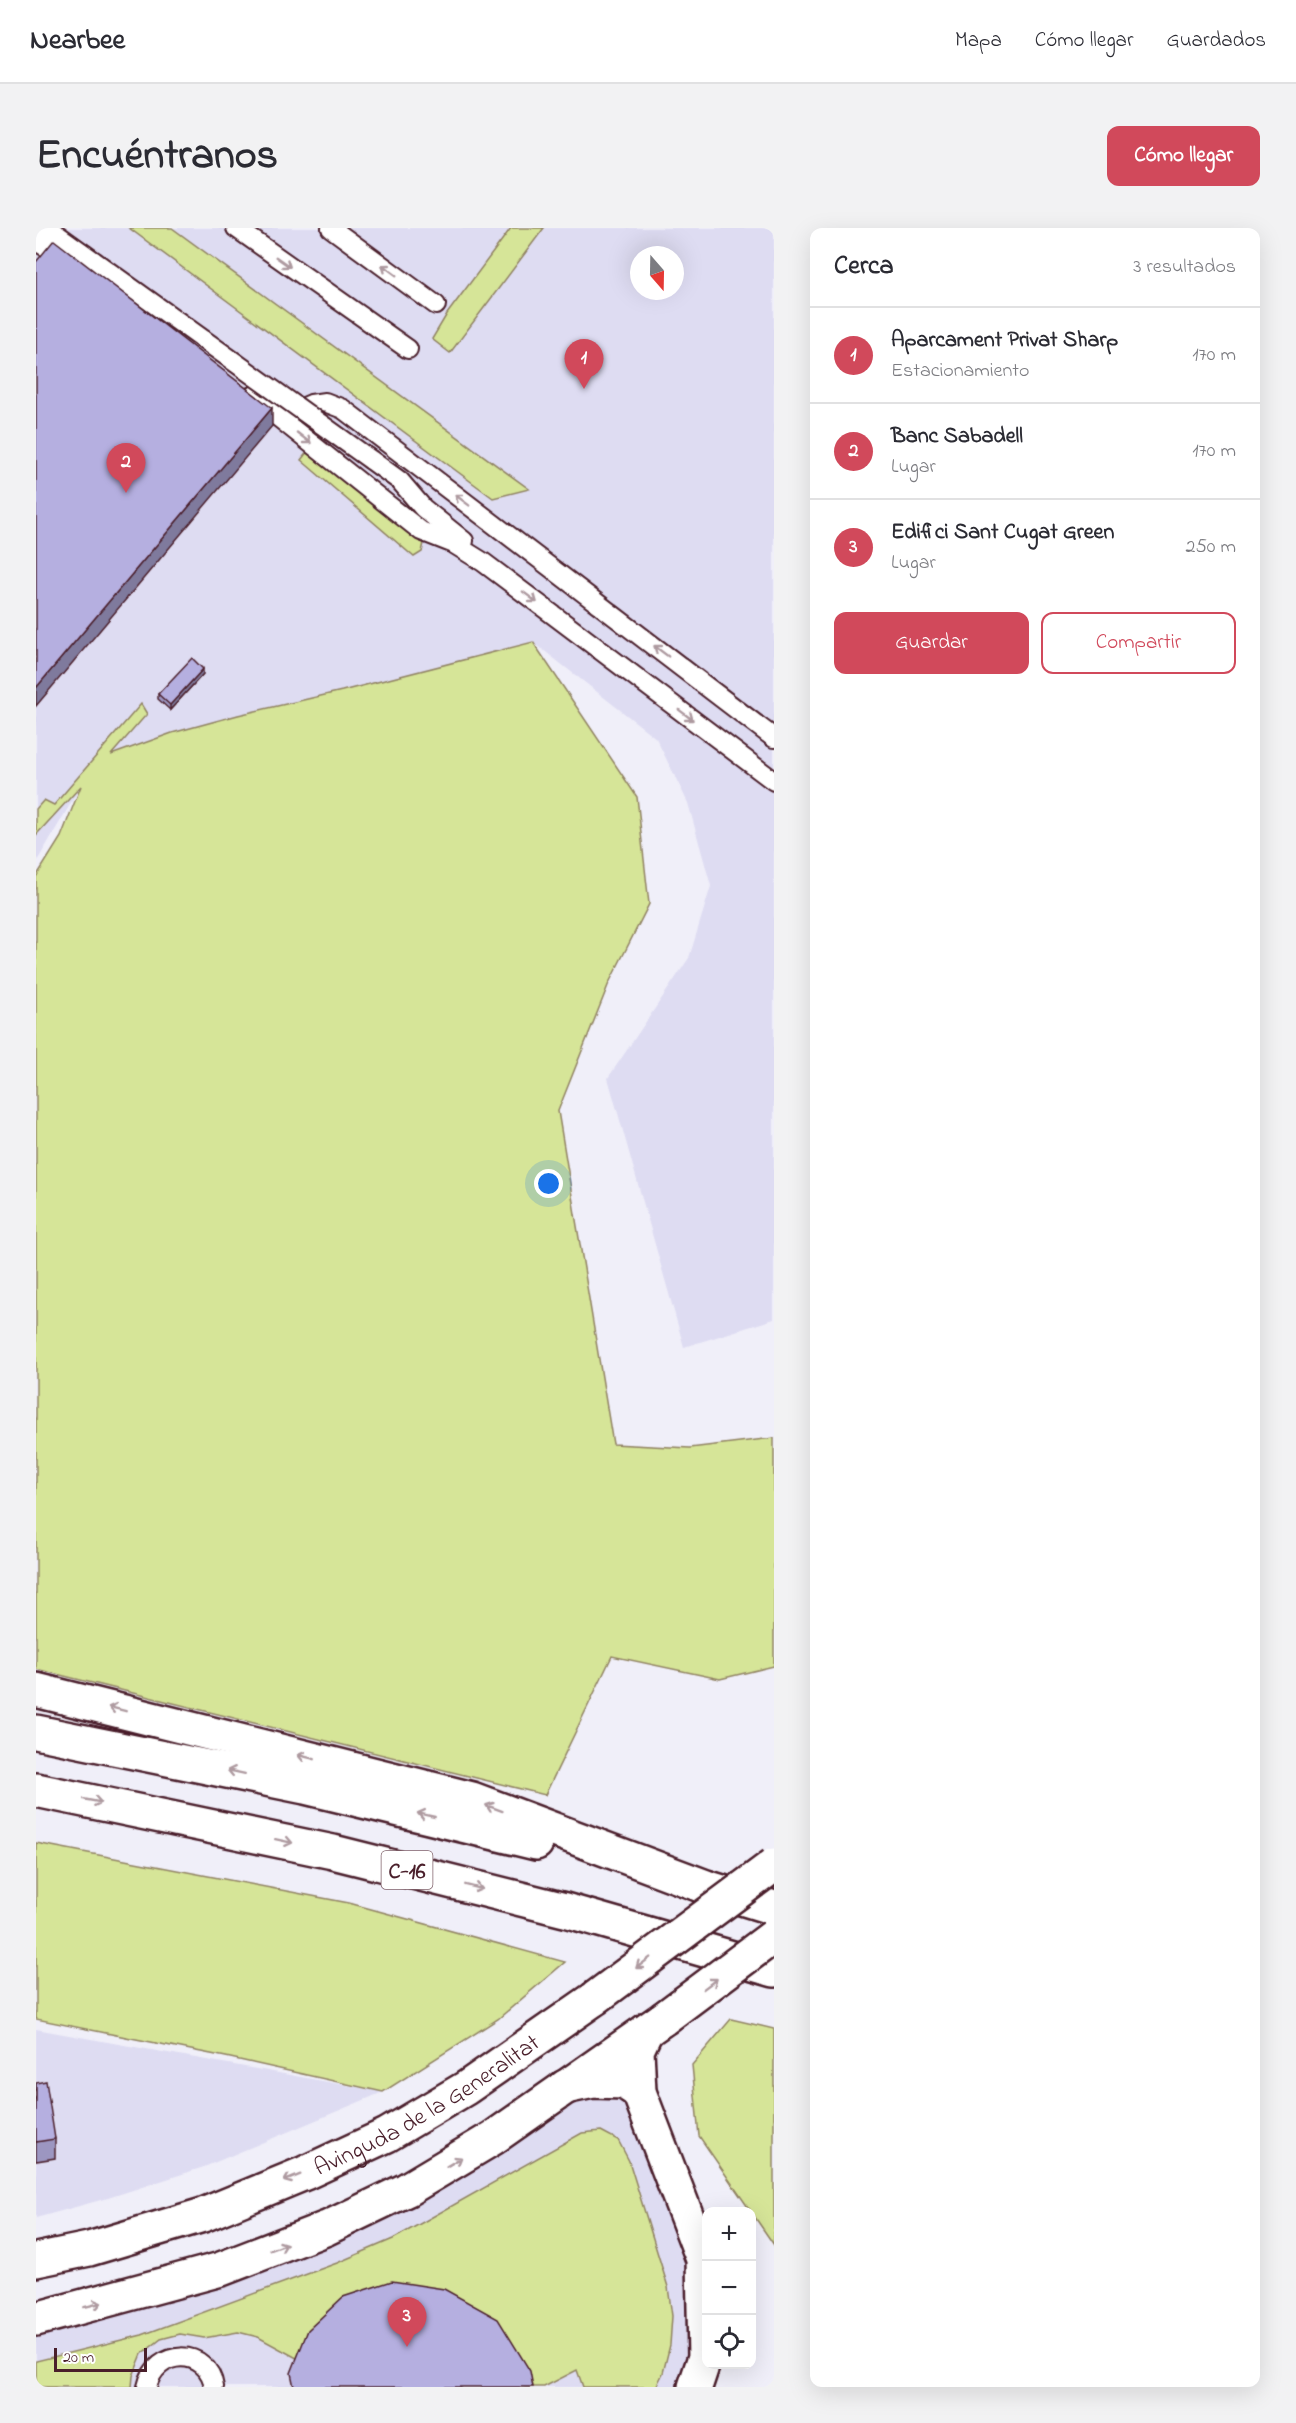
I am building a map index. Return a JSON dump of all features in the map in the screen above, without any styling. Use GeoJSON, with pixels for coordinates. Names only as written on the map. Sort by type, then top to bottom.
{"type":"FeatureCollection","features":[{"type":"Feature","properties":{"kind":"main road"},"geometry":{"type":"LineString","coordinates":[[36,1690],[472,1799],[706,1887]]}},
{"type":"Feature","properties":{"kind":"main road","name":"C-16"},"geometry":{"type":"LineString","coordinates":[[36,1732],[152,1754],[327,1792],[706,1887],[774,1908]]}},
{"type":"Feature","properties":{"kind":"main road","name":"C-16"},"geometry":{"type":"LineString","coordinates":[[36,1790],[345,1854],[566,1910],[774,1970]]}},
{"type":"Feature","properties":{"kind":"main road","name":"Avinguda de la Generalitat"},"geometry":{"type":"LineString","coordinates":[[36,2260],[89,2249],[203,2215],[377,2140],[466,2088],[594,1999],[774,1865]]}},
{"type":"Feature","properties":{"kind":"main road"},"geometry":{"type":"LineString","coordinates":[[36,2319],[221,2269],[327,2228],[416,2184],[493,2138],[655,2025],[774,1936]]}},
{"type":"Feature","properties":{"kind":"main road"},"geometry":{"type":"LineString","coordinates":[[655,2025],[637,2050],[639,2092],[703,2259],[705,2357],[695,2387]]}},
{"type":"Feature","properties":{"kind":"main road"},"geometry":{"type":"LineString","coordinates":[[566,2087],[593,2081],[624,2082],[639,2092]]}},
{"type":"Feature","properties":{"kind":"lane"},"geometry":{"type":"LineString","coordinates":[[236,228],[408,350]]}},
{"type":"Feature","properties":{"kind":"lane"},"geometry":{"type":"LineString","coordinates":[[330,228],[436,305]]}},
{"type":"Feature","properties":{"kind":"lane"},"geometry":{"type":"LineString","coordinates":[[36,236],[41,231],[55,233],[400,481],[423,508],[460,537],[483,562]]}},
{"type":"Feature","properties":{"kind":"lane"},"geometry":{"type":"LineString","coordinates":[[36,243],[52,250],[88,274],[259,401],[421,531],[454,544],[483,562],[774,781]]}},
{"type":"Feature","properties":{"kind":"lane"},"geometry":{"type":"LineString","coordinates":[[259,401],[276,412],[290,413],[311,404],[325,402],[343,409],[774,738]]}},
{"type":"Feature","properties":{"kind":"lane"},"geometry":{"type":"LineString","coordinates":[[147,2387],[154,2370],[165,2361],[177,2357],[190,2358],[206,2368],[212,2377],[214,2387]]}},
{"type":"Feature","properties":{"kind":"shaded area"},"geometry":{"type":"Polygon","coordinates":[[[36,228],[774,228],[774,1319],[684,1347],[608,1078],[689,958],[711,886],[688,803],[656,738],[533,642],[172,733],[109,755],[82,784],[36,863],[36,228]]]}},
{"type":"Feature","properties":{"kind":"shaded area"},"geometry":{"type":"Polygon","coordinates":[[[36,2029],[383,2092],[204,2167],[36,2218],[36,2029]]]}},
{"type":"Feature","properties":{"kind":"shaded area"},"geometry":{"type":"Polygon","coordinates":[[[624,2082],[702,2257],[695,2387],[36,2387],[36,2319],[221,2269],[565,2087],[624,2082]]]}},
{"type":"Feature","properties":{"kind":"green space"},"geometry":{"type":"Polygon","coordinates":[[[129,228],[172,228],[529,489],[493,498],[129,228]]]}},
{"type":"Feature","properties":{"kind":"green space"},"geometry":{"type":"Polygon","coordinates":[[[511,228],[544,228],[450,353],[432,339],[447,314],[511,228]]]}},
{"type":"Feature","properties":{"kind":"green space"},"geometry":{"type":"Polygon","coordinates":[[[308,451],[424,543],[422,552],[414,557],[301,460],[308,451]]]}},
{"type":"Feature","properties":{"kind":"green space"},"geometry":{"type":"Polygon","coordinates":[[[533,642],[637,797],[649,904],[609,983],[558,1111],[613,1444],[690,1448],[774,1438],[774,1666],[720,1679],[612,1656],[545,1795],[36,1669],[36,877],[61,837],[81,786],[36,835],[36,809],[44,800],[54,805],[141,704],[147,714],[111,755],[172,733],[238,715],[533,642]]]}},
{"type":"Feature","properties":{"kind":"green space"},"geometry":{"type":"Polygon","coordinates":[[[36,1843],[349,1903],[565,1962],[498,2019],[383,2092],[226,2057],[36,2019],[36,1843]]]}},
{"type":"Feature","properties":{"kind":"green space"},"geometry":{"type":"Polygon","coordinates":[[[731,2019],[774,2029],[774,2245],[756,2219],[756,2207],[748,2207],[699,2136],[692,2065],[731,2019]]]}},
{"type":"Feature","properties":{"kind":"green space"},"geometry":{"type":"Polygon","coordinates":[[[601,2131],[618,2140],[629,2161],[668,2287],[672,2316],[670,2345],[663,2373],[656,2387],[583,2387],[577,2370],[544,2387],[526,2387],[304,2362],[258,2337],[238,2332],[204,2338],[180,2334],[161,2339],[142,2354],[133,2376],[132,2387],[36,2387],[36,2361],[142,2335],[337,2263],[393,2239],[582,2133],[601,2131]]]}},
{"type":"Feature","properties":{"kind":"building"},"geometry":{"type":"Polygon","coordinates":[[[54,240],[272,408],[36,688],[36,262],[54,240]]]}},
{"type":"Feature","properties":{"kind":"building"},"geometry":{"type":"Polygon","coordinates":[[[192,658],[203,669],[170,705],[158,694],[192,658]]]}},
{"type":"Feature","properties":{"kind":"building"},"geometry":{"type":"Polygon","coordinates":[[[46,2081],[55,2139],[36,2142],[36,2083],[46,2081]]]}},
{"type":"Feature","properties":{"kind":"building"},"geometry":{"type":"Polygon","coordinates":[[[392,2281],[444,2289],[498,2319],[530,2371],[533,2387],[294,2387],[291,2373],[308,2330],[343,2297],[392,2281]]]}},
{"type":"Feature","properties":{"kind":"place","name":"Aparcament Privat Sharp"},"geometry":{"type":"Point","coordinates":[584,389]}},
{"type":"Feature","properties":{"kind":"place","name":"Banc Sabadell"},"geometry":{"type":"Point","coordinates":[126,493]}},
{"type":"Feature","properties":{"kind":"place","name":"Edifici Sant Cugat Green"},"geometry":{"type":"Point","coordinates":[407,2347]}}]}
